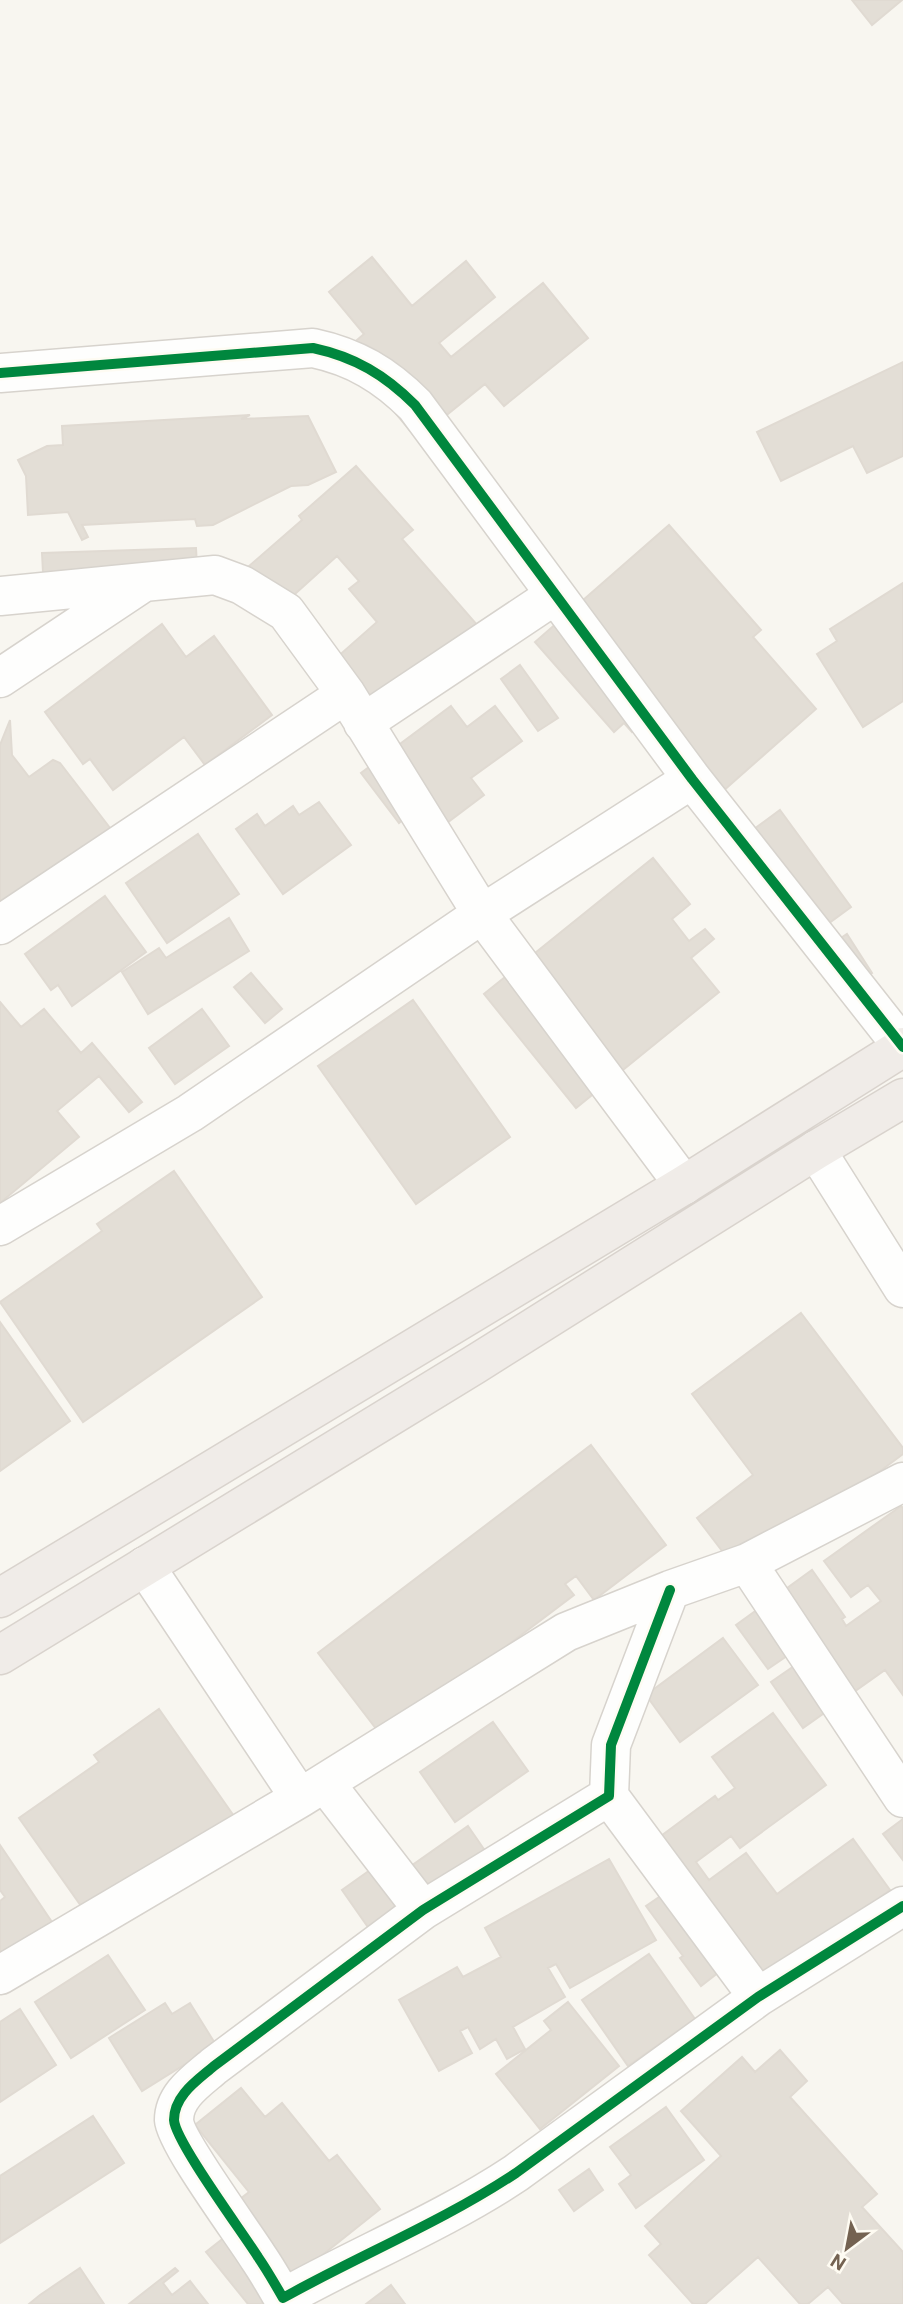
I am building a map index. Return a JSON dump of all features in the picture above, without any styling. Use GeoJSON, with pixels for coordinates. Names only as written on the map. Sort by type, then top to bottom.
{"type":"FeatureCollection","features":[{"type":"Feature","properties":{"kind":"highway"},"geometry":{"type":"LineString","coordinates":[[0,1598],[684,1185],[903,1047]]}},
{"type":"Feature","properties":{"kind":"highway"},"geometry":{"type":"LineString","coordinates":[[0,1655],[903,1098]]}},
{"type":"Feature","properties":{"kind":"street"},"geometry":{"type":"LineString","coordinates":[[0,373],[313,348],[338,353],[364,364],[394,384],[415,405],[692,779],[903,1047]]}},
{"type":"Feature","properties":{"kind":"street"},"geometry":{"type":"LineString","coordinates":[[0,596],[215,575],[242,585],[286,612],[355,708],[482,914],[684,1185]]}},
{"type":"Feature","properties":{"kind":"street"},"geometry":{"type":"LineString","coordinates":[[0,678],[145,581]]}},
{"type":"Feature","properties":{"kind":"street"},"geometry":{"type":"LineString","coordinates":[[0,925],[355,708],[555,595]]}},
{"type":"Feature","properties":{"kind":"street"},"geometry":{"type":"LineString","coordinates":[[0,1226],[190,1113],[482,914],[692,779]]}},
{"type":"Feature","properties":{"kind":"street"},"geometry":{"type":"LineString","coordinates":[[816,1150],[903,1288]]}},
{"type":"Feature","properties":{"kind":"street"},"geometry":{"type":"LineString","coordinates":[[0,1975],[313,1791],[566,1632],[670,1590],[747,1563],[903,1482]]}},
{"type":"Feature","properties":{"kind":"street"},"geometry":{"type":"LineString","coordinates":[[747,1563],[903,1798]]}},
{"type":"Feature","properties":{"kind":"street"},"geometry":{"type":"LineString","coordinates":[[145,1566],[313,1791],[423,1910]]}},
{"type":"Feature","properties":{"kind":"street"},"geometry":{"type":"LineString","coordinates":[[670,1590],[611,1745],[609,1796],[758,1997]]}},
{"type":"Feature","properties":{"kind":"street"},"geometry":{"type":"LineString","coordinates":[[609,1796],[423,1910],[214,2066],[186,2090],[177,2105],[174,2122],[193,2159],[259,2258],[279,2301],[335,2269],[474,2201],[758,1997],[903,1906]]}},
{"type":"Feature","properties":{"kind":"building"},"geometry":{"type":"Polygon","coordinates":[[[852,0],[902,0],[872,25],[852,0]]]}},
{"type":"Feature","properties":{"kind":"building"},"geometry":{"type":"Polygon","coordinates":[[[372,257],[412,306],[466,261],[495,297],[439,343],[451,357],[543,283],[588,338],[504,406],[485,384],[417,439],[344,351],[364,334],[329,292],[372,257]]]}},
{"type":"Feature","properties":{"kind":"building"},"geometry":{"type":"Polygon","coordinates":[[[903,362],[903,456],[867,473],[853,446],[781,481],[757,432],[903,362]]]}},
{"type":"Feature","properties":{"kind":"building"},"geometry":{"type":"Polygon","coordinates":[[[250,415],[241,419],[308,416],[336,472],[308,485],[291,486],[213,525],[197,526],[195,519],[82,525],[88,537],[82,540],[68,512],[28,515],[26,476],[18,460],[47,446],[63,445],[62,426],[250,415]]]}},
{"type":"Feature","properties":{"kind":"building"},"geometry":{"type":"Polygon","coordinates":[[[356,466],[413,530],[402,539],[479,627],[377,706],[335,659],[377,622],[349,589],[359,581],[337,556],[275,612],[241,573],[302,520],[299,516],[356,466]]]}},
{"type":"Feature","properties":{"kind":"building"},"geometry":{"type":"Polygon","coordinates":[[[669,525],[761,630],[753,637],[816,709],[714,799],[645,721],[632,732],[624,723],[614,732],[535,642],[669,525]]]}},
{"type":"Feature","properties":{"kind":"building"},"geometry":{"type":"Polygon","coordinates":[[[196,548],[198,585],[44,591],[42,553],[196,548]]]}},
{"type":"Feature","properties":{"kind":"building"},"geometry":{"type":"Polygon","coordinates":[[[903,583],[903,701],[863,727],[817,654],[837,641],[830,629],[903,583]]]}},
{"type":"Feature","properties":{"kind":"building"},"geometry":{"type":"Polygon","coordinates":[[[162,624],[186,657],[214,636],[272,715],[205,765],[184,737],[113,790],[90,759],[83,764],[45,712],[162,624]]]}},
{"type":"Feature","properties":{"kind":"building"},"geometry":{"type":"Polygon","coordinates":[[[520,665],[558,718],[538,731],[501,679],[520,665]]]}},
{"type":"Feature","properties":{"kind":"building"},"geometry":{"type":"Polygon","coordinates":[[[451,706],[467,727],[495,706],[522,741],[471,778],[484,795],[423,841],[406,817],[399,823],[361,773],[451,706]]]}},
{"type":"Feature","properties":{"kind":"building"},"geometry":{"type":"Polygon","coordinates":[[[10,720],[12,755],[29,777],[53,760],[60,763],[117,837],[98,851],[83,846],[38,880],[0,923],[0,745],[10,720]]]}},
{"type":"Feature","properties":{"kind":"building"},"geometry":{"type":"Polygon","coordinates":[[[319,802],[351,845],[283,894],[236,829],[257,814],[265,826],[293,806],[299,815],[319,802]]]}},
{"type":"Feature","properties":{"kind":"building"},"geometry":{"type":"Polygon","coordinates":[[[780,810],[851,907],[810,937],[739,840],[780,810]]]}},
{"type":"Feature","properties":{"kind":"building"},"geometry":{"type":"Polygon","coordinates":[[[198,834],[239,894],[167,943],[126,883],[198,834]]]}},
{"type":"Feature","properties":{"kind":"building"},"geometry":{"type":"Polygon","coordinates":[[[653,858],[690,904],[672,919],[689,941],[705,929],[714,939],[691,958],[719,992],[576,1108],[484,994],[653,858]]]}},
{"type":"Feature","properties":{"kind":"building"},"geometry":{"type":"Polygon","coordinates":[[[105,896],[146,952],[72,1006],[58,985],[51,990],[25,954],[105,896]]]}},
{"type":"Feature","properties":{"kind":"building"},"geometry":{"type":"Polygon","coordinates":[[[229,918],[249,951],[148,1014],[122,972],[159,948],[166,958],[229,918]]]}},
{"type":"Feature","properties":{"kind":"building"},"geometry":{"type":"Polygon","coordinates":[[[847,934],[872,973],[855,985],[829,946],[847,934]]]}},
{"type":"Feature","properties":{"kind":"building"},"geometry":{"type":"Polygon","coordinates":[[[251,973],[282,1009],[265,1023],[234,987],[251,973]]]}},
{"type":"Feature","properties":{"kind":"building"},"geometry":{"type":"Polygon","coordinates":[[[413,1000],[510,1137],[416,1204],[318,1066],[413,1000]]]}},
{"type":"Feature","properties":{"kind":"building"},"geometry":{"type":"Polygon","coordinates":[[[0,1002],[21,1027],[44,1009],[81,1053],[92,1043],[142,1102],[129,1112],[99,1076],[57,1111],[79,1137],[0,1203],[0,1002]]]}},
{"type":"Feature","properties":{"kind":"building"},"geometry":{"type":"Polygon","coordinates":[[[202,1009],[229,1046],[175,1084],[149,1048],[202,1009]]]}},
{"type":"Feature","properties":{"kind":"building"},"geometry":{"type":"Polygon","coordinates":[[[174,1171],[262,1297],[83,1422],[0,1302],[102,1231],[97,1224],[174,1171]]]}},
{"type":"Feature","properties":{"kind":"building"},"geometry":{"type":"Polygon","coordinates":[[[801,1313],[903,1448],[903,1454],[800,1531],[738,1572],[697,1518],[753,1475],[692,1394],[801,1313]]]}},
{"type":"Feature","properties":{"kind":"building"},"geometry":{"type":"Polygon","coordinates":[[[0,1322],[70,1421],[0,1471],[0,1322]]]}},
{"type":"Feature","properties":{"kind":"building"},"geometry":{"type":"Polygon","coordinates":[[[591,1445],[666,1545],[594,1600],[576,1576],[565,1584],[574,1595],[384,1739],[318,1653],[591,1445]]]}},
{"type":"Feature","properties":{"kind":"building"},"geometry":{"type":"Polygon","coordinates":[[[901,1506],[903,1695],[885,1670],[803,1728],[771,1682],[794,1666],[787,1656],[768,1669],[736,1625],[812,1570],[845,1617],[842,1619],[846,1626],[881,1601],[868,1585],[851,1597],[824,1561],[901,1506]]]}},
{"type":"Feature","properties":{"kind":"building"},"geometry":{"type":"Polygon","coordinates":[[[723,1638],[758,1685],[680,1742],[646,1695],[723,1638]]]}},
{"type":"Feature","properties":{"kind":"building"},"geometry":{"type":"Polygon","coordinates":[[[159,1709],[236,1819],[91,1920],[19,1818],[99,1762],[94,1755],[159,1709]]]}},
{"type":"Feature","properties":{"kind":"building"},"geometry":{"type":"Polygon","coordinates":[[[773,1713],[826,1785],[740,1848],[731,1836],[696,1862],[709,1880],[746,1853],[777,1894],[853,1839],[890,1890],[743,1997],[723,1969],[701,1986],[680,1958],[683,1956],[646,1906],[662,1895],[634,1856],[715,1796],[718,1800],[735,1788],[712,1757],[773,1713]]]}},
{"type":"Feature","properties":{"kind":"building"},"geometry":{"type":"Polygon","coordinates":[[[493,1722],[528,1771],[455,1822],[420,1772],[493,1722]]]}},
{"type":"Feature","properties":{"kind":"building"},"geometry":{"type":"Polygon","coordinates":[[[903,1819],[903,1860],[883,1834],[903,1819]]]}},
{"type":"Feature","properties":{"kind":"building"},"geometry":{"type":"Polygon","coordinates":[[[468,1826],[499,1871],[384,1950],[342,1890],[397,1851],[408,1868],[468,1826]]]}},
{"type":"Feature","properties":{"kind":"building"},"geometry":{"type":"Polygon","coordinates":[[[0,1845],[56,1928],[0,1966],[0,1901],[5,1897],[0,1890],[0,1845]]]}},
{"type":"Feature","properties":{"kind":"building"},"geometry":{"type":"Polygon","coordinates":[[[609,1859],[656,1940],[570,1988],[556,1964],[548,1968],[565,1997],[513,2027],[525,2049],[507,2059],[496,2039],[480,2049],[468,2027],[460,2031],[472,2053],[439,2071],[399,2000],[457,1967],[463,1977],[501,1957],[485,1928],[609,1859]]]}},
{"type":"Feature","properties":{"kind":"building"},"geometry":{"type":"Polygon","coordinates":[[[649,1954],[695,2019],[628,2066],[582,2000],[649,1954]]]}},
{"type":"Feature","properties":{"kind":"building"},"geometry":{"type":"Polygon","coordinates":[[[108,1955],[145,2010],[71,2058],[35,2002],[108,1955]]]}},
{"type":"Feature","properties":{"kind":"building"},"geometry":{"type":"Polygon","coordinates":[[[568,2002],[619,2066],[540,2129],[496,2074],[551,2030],[544,2021],[568,2002]]]}},
{"type":"Feature","properties":{"kind":"building"},"geometry":{"type":"Polygon","coordinates":[[[165,2003],[172,2014],[190,2003],[216,2045],[142,2091],[109,2038],[165,2003]]]}},
{"type":"Feature","properties":{"kind":"building"},"geometry":{"type":"Polygon","coordinates":[[[20,2009],[56,2065],[0,2102],[0,2022],[20,2009]]]}},
{"type":"Feature","properties":{"kind":"building"},"geometry":{"type":"Polygon","coordinates":[[[780,2050],[807,2081],[790,2097],[877,2194],[862,2207],[903,2252],[903,2304],[843,2304],[828,2287],[808,2304],[800,2304],[758,2257],[705,2304],[693,2304],[649,2255],[661,2244],[645,2226],[721,2156],[681,2111],[742,2057],[755,2072],[780,2050]]]}},
{"type":"Feature","properties":{"kind":"building"},"geometry":{"type":"Polygon","coordinates":[[[241,2088],[265,2117],[282,2103],[329,2161],[337,2155],[380,2209],[261,2304],[248,2304],[206,2252],[235,2229],[222,2213],[249,2192],[195,2125],[241,2088]]]}},
{"type":"Feature","properties":{"kind":"building"},"geometry":{"type":"Polygon","coordinates":[[[666,2107],[704,2160],[636,2208],[619,2184],[631,2175],[610,2147],[666,2107]]]}},
{"type":"Feature","properties":{"kind":"building"},"geometry":{"type":"Polygon","coordinates":[[[93,2116],[124,2163],[0,2243],[0,2176],[93,2116]]]}},
{"type":"Feature","properties":{"kind":"building"},"geometry":{"type":"Polygon","coordinates":[[[589,2169],[603,2190],[574,2211],[559,2190],[589,2169]]]}},
{"type":"Feature","properties":{"kind":"building"},"geometry":{"type":"Polygon","coordinates":[[[80,2268],[104,2304],[29,2304],[40,2295],[80,2268]]]}},
{"type":"Feature","properties":{"kind":"building"},"geometry":{"type":"Polygon","coordinates":[[[175,2268],[178,2271],[163,2283],[172,2295],[190,2281],[208,2304],[129,2304],[175,2268]]]}},
{"type":"Feature","properties":{"kind":"building"},"geometry":{"type":"Polygon","coordinates":[[[391,2285],[405,2304],[366,2304],[391,2285]]]}},
{"type":"Feature","properties":{"kind":"cycle path"},"geometry":{"type":"LineString","coordinates":[[0,373],[313,348],[342,356],[381,376],[415,405],[692,779],[903,1047]]}},
{"type":"Feature","properties":{"kind":"cycle path"},"geometry":{"type":"LineString","coordinates":[[670,1590],[611,1745],[609,1796],[423,1910],[214,2066],[188,2089],[178,2103],[174,2120],[185,2147],[283,2298],[488,2191],[758,1997],[903,1906]]}}]}
